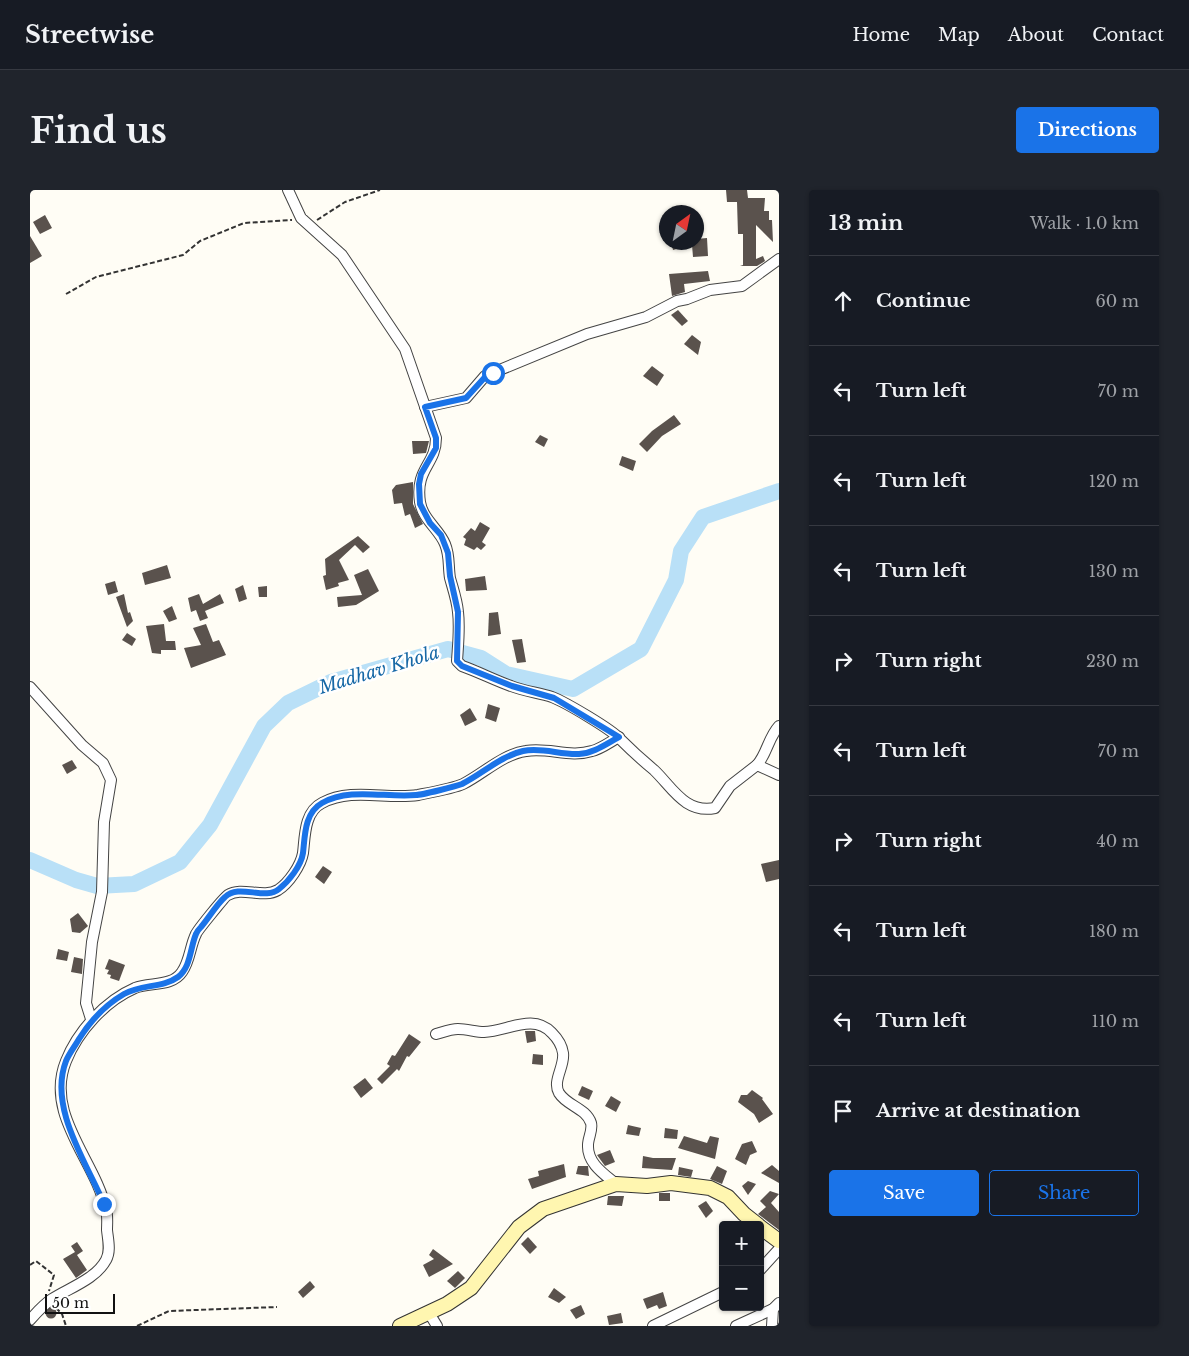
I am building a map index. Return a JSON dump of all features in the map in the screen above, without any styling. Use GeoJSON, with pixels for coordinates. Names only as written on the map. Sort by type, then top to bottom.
{"type":"FeatureCollection","features":[{"type":"Feature","properties":{"kind":"street"},"geometry":{"type":"LineString","coordinates":[[288,190],[301,218],[342,255],[405,349],[436,438],[436,448],[421,474],[419,484],[420,504],[430,523],[441,535],[448,553],[450,576],[458,612],[457,661],[462,666],[512,686],[554,698],[619,737],[631,751],[655,771],[677,797],[694,806],[708,810],[715,808],[730,786],[763,758],[771,735],[779,726]]}},
{"type":"Feature","properties":{"kind":"street"},"geometry":{"type":"LineString","coordinates":[[425,407],[466,398],[486,376],[587,334],[646,317],[677,300],[687,299],[710,290],[742,286],[779,259]]}},
{"type":"Feature","properties":{"kind":"street"},"geometry":{"type":"LineString","coordinates":[[30,687],[82,745],[104,763],[109,771],[111,780],[104,822],[102,892],[92,942],[86,1003],[91,1019]]}},
{"type":"Feature","properties":{"kind":"street"},"geometry":{"type":"LineString","coordinates":[[30,1320],[53,1298],[94,1272],[106,1260],[109,1250],[104,1204],[91,1171],[72,1137],[63,1101],[63,1075],[66,1061],[91,1019],[123,994],[137,988],[164,983],[182,973],[189,958],[196,932],[226,896],[235,892],[270,893],[279,890],[298,867],[303,853],[304,830],[316,807],[323,802],[367,794],[417,796],[460,785],[510,755],[538,750],[579,754],[593,751],[619,737]]}},
{"type":"Feature","properties":{"kind":"street"},"geometry":{"type":"LineString","coordinates":[[757,765],[779,775]]}},
{"type":"Feature","properties":{"kind":"street"},"geometry":{"type":"LineString","coordinates":[[436,1034],[457,1029],[482,1032],[502,1030],[533,1023],[546,1026],[557,1038],[563,1052],[563,1065],[556,1085],[558,1092],[564,1099],[588,1115],[592,1126],[587,1146],[592,1161],[616,1184]]}},
{"type":"Feature","properties":{"kind":"street"},"geometry":{"type":"LineString","coordinates":[[400,1326],[447,1304],[471,1288],[519,1227],[543,1209],[616,1184],[646,1186],[671,1183],[710,1188],[728,1197],[753,1221]]}},
{"type":"Feature","properties":{"kind":"street"},"geometry":{"type":"LineString","coordinates":[[764,1230],[779,1241]]}},
{"type":"Feature","properties":{"kind":"street"},"geometry":{"type":"LineString","coordinates":[[764,1266],[779,1249]]}},
{"type":"Feature","properties":{"kind":"street"},"geometry":{"type":"LineString","coordinates":[[653,1326],[719,1294]]}},
{"type":"Feature","properties":{"kind":"street"},"geometry":{"type":"LineString","coordinates":[[736,1326],[776,1306]]}},
{"type":"Feature","properties":{"kind":"street"},"geometry":{"type":"LineString","coordinates":[[772,1326],[776,1306]]}},
{"type":"Feature","properties":{"kind":"street"},"geometry":{"type":"LineString","coordinates":[[429,1313],[437,1326]]}},
{"type":"Feature","properties":{"kind":"path"},"geometry":{"type":"LineString","coordinates":[[310,226],[333,208],[380,190]]}},
{"type":"Feature","properties":{"kind":"path"},"geometry":{"type":"LineString","coordinates":[[66,294],[96,277],[183,254],[200,241],[236,226],[261,220],[301,218]]}},
{"type":"Feature","properties":{"kind":"path"},"geometry":{"type":"LineString","coordinates":[[30,1266],[36,1261],[54,1275],[48,1289],[53,1298],[53,1305],[62,1314],[66,1326]]}},
{"type":"Feature","properties":{"kind":"path"},"geometry":{"type":"LineString","coordinates":[[137,1326],[169,1311],[278,1306]]}},
{"type":"Feature","properties":{"kind":"building"},"geometry":{"type":"Polygon","coordinates":[[[726,190],[747,190],[748,198],[765,198],[764,211],[769,211],[769,220],[772,220],[773,242],[756,225],[756,259],[763,256],[765,261],[757,266],[740,266],[743,265],[743,234],[738,234],[737,202],[727,202],[726,190]]]}},
{"type":"Feature","properties":{"kind":"building"},"geometry":{"type":"Polygon","coordinates":[[[45,215],[52,228],[40,234],[33,222],[45,215]]]}},
{"type":"Feature","properties":{"kind":"building"},"geometry":{"type":"Polygon","coordinates":[[[30,236],[42,256],[30,263],[30,236]]]}},
{"type":"Feature","properties":{"kind":"building"},"geometry":{"type":"Polygon","coordinates":[[[704,238],[707,238],[708,256],[693,257],[692,250],[704,250],[704,238]]]}},
{"type":"Feature","properties":{"kind":"building"},"geometry":{"type":"Polygon","coordinates":[[[708,271],[710,281],[684,284],[685,292],[672,296],[669,274],[708,271]]]}},
{"type":"Feature","properties":{"kind":"building"},"geometry":{"type":"Polygon","coordinates":[[[678,310],[688,321],[682,326],[671,315],[678,310]]]}},
{"type":"Feature","properties":{"kind":"building"},"geometry":{"type":"Polygon","coordinates":[[[692,335],[701,342],[698,355],[684,344],[692,335]]]}},
{"type":"Feature","properties":{"kind":"building"},"geometry":{"type":"Polygon","coordinates":[[[652,366],[664,375],[657,386],[643,376],[652,366]]]}},
{"type":"Feature","properties":{"kind":"building"},"geometry":{"type":"Polygon","coordinates":[[[674,415],[681,424],[662,436],[647,452],[639,444],[652,431],[674,415]]]}},
{"type":"Feature","properties":{"kind":"building"},"geometry":{"type":"Polygon","coordinates":[[[540,435],[548,439],[544,447],[535,442],[540,435]]]}},
{"type":"Feature","properties":{"kind":"building"},"geometry":{"type":"Polygon","coordinates":[[[412,441],[429,441],[426,453],[413,454],[412,441]]]}},
{"type":"Feature","properties":{"kind":"building"},"geometry":{"type":"Polygon","coordinates":[[[622,456],[636,461],[633,471],[619,465],[622,456]]]}},
{"type":"Feature","properties":{"kind":"building"},"geometry":{"type":"Polygon","coordinates":[[[413,482],[413,504],[423,524],[415,528],[410,514],[405,516],[402,503],[394,504],[392,490],[396,485],[413,482]]]}},
{"type":"Feature","properties":{"kind":"building"},"geometry":{"type":"Polygon","coordinates":[[[480,522],[490,528],[482,542],[486,545],[481,550],[477,547],[474,550],[464,545],[466,539],[463,537],[471,528],[475,531],[480,522]]]}},
{"type":"Feature","properties":{"kind":"building"},"geometry":{"type":"Polygon","coordinates":[[[358,536],[370,547],[363,553],[355,545],[339,560],[349,580],[338,583],[339,586],[326,590],[323,576],[326,575],[325,559],[358,536]]]}},
{"type":"Feature","properties":{"kind":"building"},"geometry":{"type":"Polygon","coordinates":[[[167,565],[171,578],[145,585],[142,573],[167,565]]]}},
{"type":"Feature","properties":{"kind":"building"},"geometry":{"type":"Polygon","coordinates":[[[368,569],[379,591],[356,605],[338,607],[337,597],[362,595],[354,575],[368,569]]]}},
{"type":"Feature","properties":{"kind":"building"},"geometry":{"type":"Polygon","coordinates":[[[485,576],[487,590],[466,591],[465,579],[485,576]]]}},
{"type":"Feature","properties":{"kind":"building"},"geometry":{"type":"Polygon","coordinates":[[[115,581],[118,592],[108,595],[105,584],[115,581]]]}},
{"type":"Feature","properties":{"kind":"building"},"geometry":{"type":"Polygon","coordinates":[[[243,585],[247,599],[239,602],[235,589],[243,585]]]}},
{"type":"Feature","properties":{"kind":"building"},"geometry":{"type":"Polygon","coordinates":[[[267,586],[267,597],[259,597],[258,587],[267,586]]]}},
{"type":"Feature","properties":{"kind":"building"},"geometry":{"type":"Polygon","coordinates":[[[124,594],[128,613],[130,612],[133,621],[127,627],[116,597],[124,594]]]}},
{"type":"Feature","properties":{"kind":"building"},"geometry":{"type":"Polygon","coordinates":[[[199,594],[203,604],[220,594],[224,603],[205,611],[208,618],[200,621],[196,610],[191,612],[188,598],[199,594]]]}},
{"type":"Feature","properties":{"kind":"building"},"geometry":{"type":"Polygon","coordinates":[[[172,606],[177,619],[169,622],[163,611],[172,606]]]}},
{"type":"Feature","properties":{"kind":"building"},"geometry":{"type":"Polygon","coordinates":[[[498,612],[501,634],[488,636],[489,613],[498,612]]]}},
{"type":"Feature","properties":{"kind":"building"},"geometry":{"type":"Polygon","coordinates":[[[164,624],[166,641],[175,641],[176,650],[161,650],[161,654],[152,653],[146,626],[164,624]]]}},
{"type":"Feature","properties":{"kind":"building"},"geometry":{"type":"Polygon","coordinates":[[[206,624],[213,642],[219,640],[226,655],[191,668],[184,648],[201,645],[193,628],[206,624]]]}},
{"type":"Feature","properties":{"kind":"building"},"geometry":{"type":"Polygon","coordinates":[[[127,633],[136,639],[132,646],[122,640],[127,633]]]}},
{"type":"Feature","properties":{"kind":"building"},"geometry":{"type":"Polygon","coordinates":[[[522,639],[526,662],[517,663],[512,640],[522,639]]]}},
{"type":"Feature","properties":{"kind":"building"},"geometry":{"type":"Polygon","coordinates":[[[488,704],[500,708],[496,722],[485,718],[488,704]]]}},
{"type":"Feature","properties":{"kind":"building"},"geometry":{"type":"Polygon","coordinates":[[[470,708],[477,720],[465,726],[460,715],[470,708]]]}},
{"type":"Feature","properties":{"kind":"building"},"geometry":{"type":"Polygon","coordinates":[[[72,760],[77,768],[67,774],[62,765],[72,760]]]}},
{"type":"Feature","properties":{"kind":"building"},"geometry":{"type":"Polygon","coordinates":[[[779,860],[779,879],[766,882],[761,864],[779,860]]]}},
{"type":"Feature","properties":{"kind":"building"},"geometry":{"type":"Polygon","coordinates":[[[323,866],[332,872],[324,884],[315,877],[323,866]]]}},
{"type":"Feature","properties":{"kind":"building"},"geometry":{"type":"Polygon","coordinates":[[[78,913],[88,926],[80,933],[72,932],[70,919],[78,913]]]}},
{"type":"Feature","properties":{"kind":"building"},"geometry":{"type":"Polygon","coordinates":[[[58,949],[69,952],[67,961],[56,959],[58,949]]]}},
{"type":"Feature","properties":{"kind":"building"},"geometry":{"type":"Polygon","coordinates":[[[74,957],[83,959],[82,974],[71,972],[74,957]]]}},
{"type":"Feature","properties":{"kind":"building"},"geometry":{"type":"Polygon","coordinates":[[[109,959],[125,965],[119,981],[110,978],[111,975],[107,974],[109,970],[105,969],[109,959]]]}},
{"type":"Feature","properties":{"kind":"building"},"geometry":{"type":"Polygon","coordinates":[[[525,1031],[535,1031],[536,1041],[527,1043],[525,1031]]]}},
{"type":"Feature","properties":{"kind":"building"},"geometry":{"type":"Polygon","coordinates":[[[409,1034],[421,1042],[409,1057],[407,1056],[399,1071],[397,1069],[382,1084],[377,1079],[390,1066],[387,1064],[392,1055],[395,1056],[409,1034]]]}},
{"type":"Feature","properties":{"kind":"building"},"geometry":{"type":"Polygon","coordinates":[[[533,1054],[543,1055],[543,1065],[532,1064],[533,1054]]]}},
{"type":"Feature","properties":{"kind":"building"},"geometry":{"type":"Polygon","coordinates":[[[365,1078],[373,1088],[361,1098],[353,1087],[365,1078]]]}},
{"type":"Feature","properties":{"kind":"building"},"geometry":{"type":"Polygon","coordinates":[[[582,1086],[593,1091],[589,1100],[578,1095],[582,1086]]]}},
{"type":"Feature","properties":{"kind":"building"},"geometry":{"type":"Polygon","coordinates":[[[752,1090],[763,1098],[773,1114],[759,1123],[754,1114],[738,1102],[741,1095],[747,1095],[752,1090]]]}},
{"type":"Feature","properties":{"kind":"building"},"geometry":{"type":"Polygon","coordinates":[[[611,1096],[621,1102],[616,1112],[605,1106],[611,1096]]]}},
{"type":"Feature","properties":{"kind":"building"},"geometry":{"type":"Polygon","coordinates":[[[628,1125],[641,1128],[639,1136],[626,1134],[628,1125]]]}},
{"type":"Feature","properties":{"kind":"building"},"geometry":{"type":"Polygon","coordinates":[[[665,1128],[678,1130],[677,1139],[664,1138],[665,1128]]]}},
{"type":"Feature","properties":{"kind":"building"},"geometry":{"type":"Polygon","coordinates":[[[684,1136],[707,1143],[710,1136],[719,1138],[715,1159],[678,1148],[684,1136]]]}},
{"type":"Feature","properties":{"kind":"building"},"geometry":{"type":"Polygon","coordinates":[[[752,1141],[757,1152],[750,1155],[746,1165],[735,1159],[742,1144],[752,1141]]]}},
{"type":"Feature","properties":{"kind":"building"},"geometry":{"type":"Polygon","coordinates":[[[610,1150],[615,1162],[605,1166],[597,1155],[610,1150]]]}},
{"type":"Feature","properties":{"kind":"building"},"geometry":{"type":"Polygon","coordinates":[[[643,1156],[676,1158],[672,1170],[642,1168],[643,1156]]]}},
{"type":"Feature","properties":{"kind":"building"},"geometry":{"type":"Polygon","coordinates":[[[564,1164],[566,1177],[532,1189],[528,1179],[539,1176],[538,1171],[564,1164]]]}},
{"type":"Feature","properties":{"kind":"building"},"geometry":{"type":"Polygon","coordinates":[[[772,1165],[779,1171],[779,1183],[761,1173],[772,1165]]]}},
{"type":"Feature","properties":{"kind":"building"},"geometry":{"type":"Polygon","coordinates":[[[578,1166],[588,1166],[589,1176],[576,1174],[578,1166]]]}},
{"type":"Feature","properties":{"kind":"building"},"geometry":{"type":"Polygon","coordinates":[[[717,1166],[727,1171],[722,1184],[710,1179],[717,1166]]]}},
{"type":"Feature","properties":{"kind":"building"},"geometry":{"type":"Polygon","coordinates":[[[679,1167],[693,1170],[691,1177],[678,1175],[679,1167]]]}},
{"type":"Feature","properties":{"kind":"building"},"geometry":{"type":"Polygon","coordinates":[[[748,1181],[756,1184],[748,1195],[742,1186],[748,1181]]]}},
{"type":"Feature","properties":{"kind":"building"},"geometry":{"type":"Polygon","coordinates":[[[770,1191],[779,1194],[771,1203],[779,1212],[779,1230],[758,1214],[766,1207],[760,1201],[770,1191]]]}},
{"type":"Feature","properties":{"kind":"building"},"geometry":{"type":"Polygon","coordinates":[[[659,1193],[670,1193],[670,1201],[659,1201],[659,1193]]]}},
{"type":"Feature","properties":{"kind":"building"},"geometry":{"type":"Polygon","coordinates":[[[608,1196],[624,1196],[622,1206],[607,1205],[608,1196]]]}},
{"type":"Feature","properties":{"kind":"building"},"geometry":{"type":"Polygon","coordinates":[[[706,1201],[713,1211],[706,1218],[698,1206],[706,1201]]]}},
{"type":"Feature","properties":{"kind":"building"},"geometry":{"type":"Polygon","coordinates":[[[528,1237],[537,1247],[530,1254],[521,1244],[528,1237]]]}},
{"type":"Feature","properties":{"kind":"building"},"geometry":{"type":"Polygon","coordinates":[[[77,1242],[83,1251],[77,1255],[87,1270],[76,1278],[63,1259],[75,1252],[71,1246],[77,1242]]]}},
{"type":"Feature","properties":{"kind":"building"},"geometry":{"type":"Polygon","coordinates":[[[433,1249],[453,1264],[429,1277],[423,1265],[434,1259],[429,1255],[433,1249]]]}},
{"type":"Feature","properties":{"kind":"building"},"geometry":{"type":"Polygon","coordinates":[[[458,1271],[465,1278],[455,1288],[447,1281],[458,1271]]]}},
{"type":"Feature","properties":{"kind":"building"},"geometry":{"type":"Polygon","coordinates":[[[310,1281],[315,1287],[303,1298],[298,1292],[310,1281]]]}},
{"type":"Feature","properties":{"kind":"building"},"geometry":{"type":"Polygon","coordinates":[[[554,1288],[566,1297],[559,1303],[548,1297],[554,1288]]]}},
{"type":"Feature","properties":{"kind":"building"},"geometry":{"type":"Polygon","coordinates":[[[663,1292],[667,1306],[659,1309],[657,1305],[647,1309],[643,1299],[663,1292]]]}},
{"type":"Feature","properties":{"kind":"building"},"geometry":{"type":"Polygon","coordinates":[[[581,1305],[585,1314],[576,1319],[570,1310],[581,1305]]]}},
{"type":"Feature","properties":{"kind":"building"},"geometry":{"type":"Polygon","coordinates":[[[49,1308],[53,1308],[56,1313],[55,1317],[49,1318],[46,1315],[46,1311],[49,1308]]]}},
{"type":"Feature","properties":{"kind":"building"},"geometry":{"type":"Polygon","coordinates":[[[621,1313],[623,1323],[609,1325],[607,1316],[621,1313]]]}},
{"type":"Feature","properties":{"kind":"waterway","name":"Madhav Khola"},"geometry":{"type":"LineString","coordinates":[[30,860],[76,880],[97,886],[134,884],[180,862],[210,825],[264,726],[288,703],[331,682],[448,649],[481,658],[506,674],[573,689],[641,649],[676,580],[681,551],[703,517],[779,491]]}},
{"type":"Feature","properties":{"kind":"route"},"geometry":{"type":"LineString","coordinates":[[104,1204],[91,1171],[72,1137],[63,1101],[62,1088],[66,1061],[91,1019],[123,994],[137,988],[164,983],[182,973],[189,958],[196,932],[213,914],[226,896],[235,892],[270,893],[279,890],[298,867],[303,853],[304,830],[316,807],[323,802],[347,796],[367,794],[417,796],[460,785],[510,755],[538,750],[579,754],[593,751],[619,737],[554,698],[512,686],[462,666],[457,661],[458,612],[450,576],[448,553],[441,535],[425,516],[420,504],[419,484],[421,474],[436,448],[436,438],[425,407],[466,398],[486,376],[493,373]]}}]}
